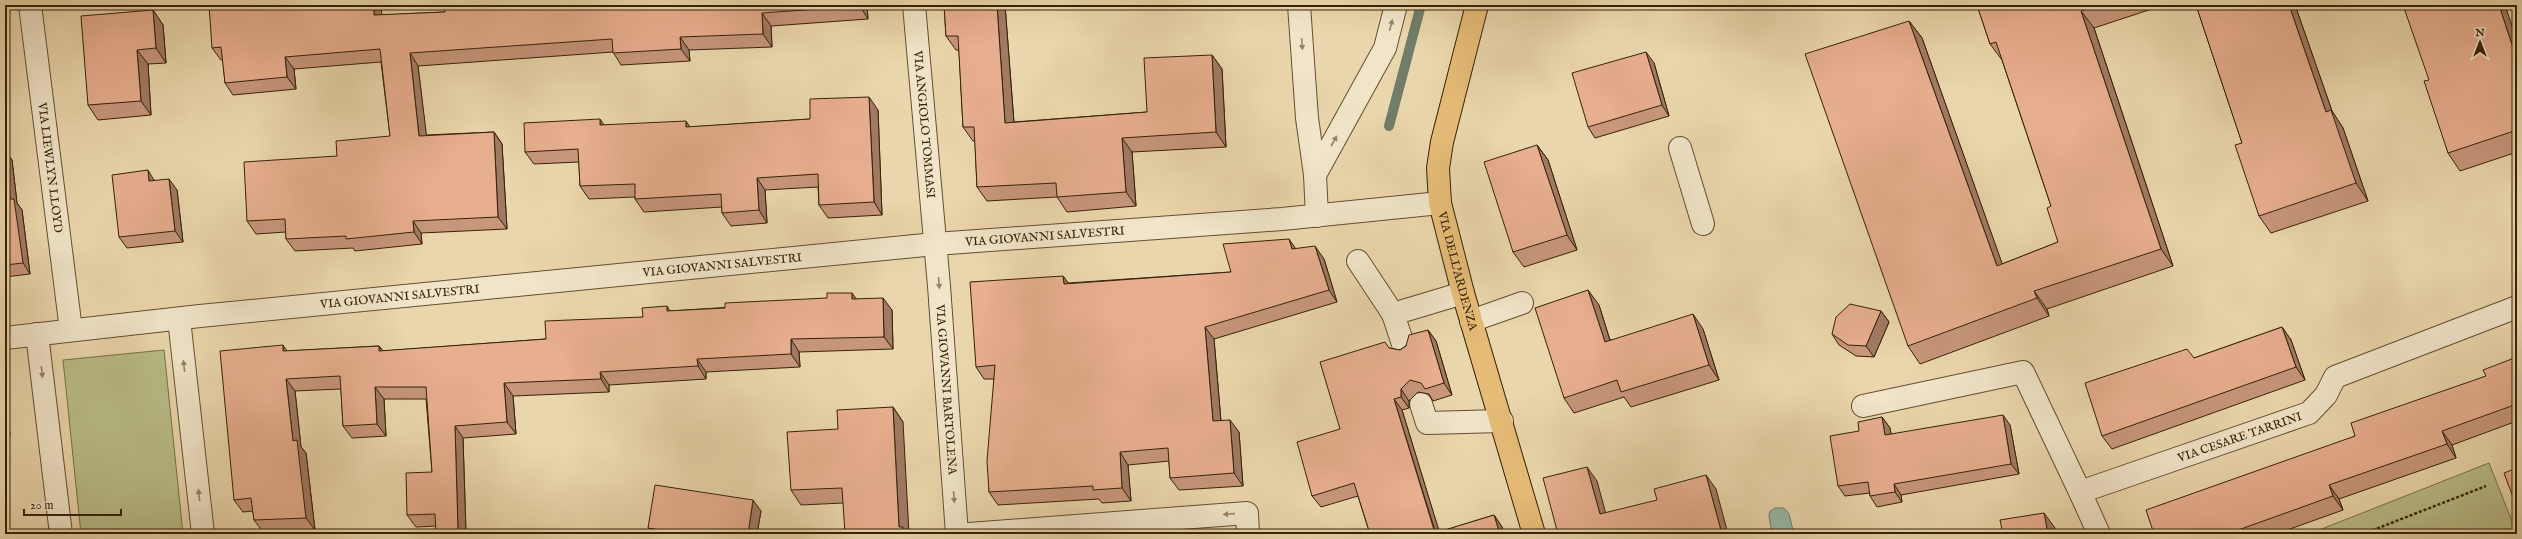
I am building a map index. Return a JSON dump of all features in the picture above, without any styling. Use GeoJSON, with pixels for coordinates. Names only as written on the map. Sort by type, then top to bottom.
{"type":"FeatureCollection","features":[{"type":"Feature","properties":{"kind":"main road","name":"VIA DELL'ARDENZA"},"geometry":{"type":"LineString","coordinates":[[1477,5],[1442,142],[1438,168],[1440,203],[1463,293],[1502,421],[1534,534]]}},
{"type":"Feature","properties":{"kind":"street","name":"VIA LIEWLYN LLOYD"},"geometry":{"type":"LineString","coordinates":[[30,5],[71,330]]}},
{"type":"Feature","properties":{"kind":"street","name":"VIA ANGIOLO TOMMASI"},"geometry":{"type":"LineString","coordinates":[[914,5],[935,244]]}},
{"type":"Feature","properties":{"kind":"street"},"geometry":{"type":"LineString","coordinates":[[1299,5],[1306,118],[1315,175],[1317,216]]}},
{"type":"Feature","properties":{"kind":"street"},"geometry":{"type":"LineString","coordinates":[[1315,175],[1386,48],[1396,5]]}},
{"type":"Feature","properties":{"kind":"street"},"geometry":{"type":"LineString","coordinates":[[1680,148],[1703,224]]}},
{"type":"Feature","properties":{"kind":"street","name":"VIA GIOVANNI SALVESTRI"},"geometry":{"type":"LineString","coordinates":[[5,338],[179,318],[935,244],[1317,216],[1440,203]]}},
{"type":"Feature","properties":{"kind":"street","name":"VIA GIOVANNI BARTOLENA"},"geometry":{"type":"LineString","coordinates":[[935,244],[957,534]]}},
{"type":"Feature","properties":{"kind":"street"},"geometry":{"type":"LineString","coordinates":[[1358,260],[1393,314],[1405,350]]}},
{"type":"Feature","properties":{"kind":"street"},"geometry":{"type":"LineString","coordinates":[[1393,314],[1463,293]]}},
{"type":"Feature","properties":{"kind":"street"},"geometry":{"type":"LineString","coordinates":[[1471,321],[1522,304]]}},
{"type":"Feature","properties":{"kind":"street","name":"VIA CESARE TARRINI"},"geometry":{"type":"LineString","coordinates":[[2080,492],[2309,413],[2326,395],[2335,377],[2517,307]]}},
{"type":"Feature","properties":{"kind":"street"},"geometry":{"type":"LineString","coordinates":[[179,318],[203,534]]}},
{"type":"Feature","properties":{"kind":"street"},"geometry":{"type":"LineString","coordinates":[[37,334],[61,534]]}},
{"type":"Feature","properties":{"kind":"street"},"geometry":{"type":"LineString","coordinates":[[1862,406],[2023,372],[2099,534]]}},
{"type":"Feature","properties":{"kind":"street"},"geometry":{"type":"LineString","coordinates":[[1422,404],[1427,423],[1502,421]]}},
{"type":"Feature","properties":{"kind":"street"},"geometry":{"type":"LineString","coordinates":[[969,534],[1247,513],[1248,534]]}},
{"type":"Feature","properties":{"kind":"path"},"geometry":{"type":"LineString","coordinates":[[2363,534],[2486,486]]}},
{"type":"Feature","properties":{"kind":"green space"},"geometry":{"type":"Polygon","coordinates":[[[164,350],[183,534],[81,534],[63,360],[164,350]]]}},
{"type":"Feature","properties":{"kind":"green space"},"geometry":{"type":"Polygon","coordinates":[[[2489,463],[2517,534],[2309,534],[2489,463]]]}},
{"type":"Feature","properties":{"kind":"shaded area"},"geometry":{"type":"Polygon","coordinates":[[[1775,508],[1784,508],[1789,514],[1794,534],[1772,534],[1769,516],[1770,511],[1775,508]]]}},
{"type":"Feature","properties":{"kind":"building"},"geometry":{"type":"Polygon","coordinates":[[[209,5],[374,5],[374,15],[445,12],[444,5],[579,5],[579,8],[621,5],[860,6],[762,13],[763,34],[680,37],[681,49],[613,53],[612,39],[410,53],[419,136],[494,132],[498,217],[413,221],[414,232],[346,239],[346,236],[286,239],[285,219],[247,221],[244,162],[337,156],[336,141],[390,136],[380,49],[285,57],[287,77],[225,83],[221,47],[212,48],[209,5]]]}},
{"type":"Feature","properties":{"kind":"building"},"geometry":{"type":"Polygon","coordinates":[[[944,5],[997,5],[1005,123],[1147,112],[1144,58],[1212,55],[1216,132],[1122,138],[1126,192],[1057,197],[1056,183],[977,187],[974,127],[963,127],[958,36],[946,36],[944,5]]]}},
{"type":"Feature","properties":{"kind":"building"},"geometry":{"type":"Polygon","coordinates":[[[1977,5],[2099,5],[2081,11],[2161,249],[2034,291],[2037,298],[1908,346],[1805,54],[1909,21],[1997,266],[2058,242],[2047,208],[2051,206],[1996,42],[1990,44],[1977,5]]]}},
{"type":"Feature","properties":{"kind":"building"},"geometry":{"type":"Polygon","coordinates":[[[2196,5],[2289,5],[2326,112],[2331,110],[2356,183],[2259,216],[2235,145],[2242,143],[2196,5]]]}},
{"type":"Feature","properties":{"kind":"building"},"geometry":{"type":"Polygon","coordinates":[[[2403,5],[2499,5],[2517,60],[2517,130],[2448,153],[2424,81],[2429,80],[2403,5]]]}},
{"type":"Feature","properties":{"kind":"building"},"geometry":{"type":"Polygon","coordinates":[[[153,10],[156,48],[137,50],[141,101],[88,105],[81,16],[153,10]]]}},
{"type":"Feature","properties":{"kind":"building"},"geometry":{"type":"Polygon","coordinates":[[[1646,52],[1662,105],[1588,127],[1572,73],[1646,52]]]}},
{"type":"Feature","properties":{"kind":"building"},"geometry":{"type":"Polygon","coordinates":[[[869,97],[874,202],[819,205],[818,174],[757,178],[759,210],[722,213],[721,194],[635,199],[635,184],[580,186],[578,149],[525,152],[524,123],[600,119],[600,125],[686,121],[686,127],[810,119],[810,99],[869,97]]]}},
{"type":"Feature","properties":{"kind":"building"},"geometry":{"type":"Polygon","coordinates":[[[1537,145],[1567,235],[1513,252],[1484,162],[1537,145]]]}},
{"type":"Feature","properties":{"kind":"building"},"geometry":{"type":"Polygon","coordinates":[[[5,159],[10,199],[14,199],[23,263],[5,265],[5,159]]]}},
{"type":"Feature","properties":{"kind":"building"},"geometry":{"type":"Polygon","coordinates":[[[148,170],[149,181],[169,179],[175,231],[119,237],[112,175],[148,170]]]}},
{"type":"Feature","properties":{"kind":"building"},"geometry":{"type":"Polygon","coordinates":[[[1289,239],[1292,249],[1315,246],[1329,290],[1205,327],[1213,421],[1230,420],[1234,473],[1170,478],[1168,448],[1120,452],[1122,488],[1093,490],[1093,486],[989,492],[987,461],[995,365],[976,367],[970,282],[1063,276],[1064,284],[1231,272],[1223,244],[1289,239]]]}},
{"type":"Feature","properties":{"kind":"building"},"geometry":{"type":"Polygon","coordinates":[[[1588,290],[1605,342],[1693,314],[1709,365],[1621,392],[1617,380],[1564,398],[1535,308],[1588,290]]]}},
{"type":"Feature","properties":{"kind":"building"},"geometry":{"type":"Polygon","coordinates":[[[827,293],[852,293],[852,299],[883,298],[884,337],[791,339],[791,354],[697,359],[698,366],[600,372],[601,379],[504,383],[507,422],[455,426],[458,530],[436,531],[435,514],[407,515],[406,473],[432,472],[426,387],[375,387],[377,424],[343,426],[340,376],[286,379],[293,441],[297,440],[306,518],[254,520],[251,498],[234,500],[220,351],[283,345],[283,351],[379,346],[379,351],[546,339],[545,321],[643,317],[642,308],[667,306],[667,311],[725,308],[725,303],[827,298],[827,293]]]}},
{"type":"Feature","properties":{"kind":"building"},"geometry":{"type":"Polygon","coordinates":[[[1850,304],[1881,311],[1866,346],[1848,345],[1832,334],[1836,317],[1850,304]]]}},
{"type":"Feature","properties":{"kind":"building"},"geometry":{"type":"Polygon","coordinates":[[[2282,327],[2296,367],[2102,436],[2085,383],[2187,349],[2194,358],[2282,327]]]}},
{"type":"Feature","properties":{"kind":"building"},"geometry":{"type":"Polygon","coordinates":[[[1428,330],[1444,383],[1425,389],[1421,383],[1410,380],[1401,389],[1401,397],[1394,399],[1435,533],[1494,515],[1500,534],[1370,534],[1354,483],[1312,496],[1297,442],[1340,429],[1320,362],[1385,342],[1389,348],[1400,350],[1406,346],[1409,335],[1428,330]]]}},
{"type":"Feature","properties":{"kind":"building"},"geometry":{"type":"Polygon","coordinates":[[[2517,357],[2517,404],[2442,431],[2447,444],[2329,485],[2333,496],[2227,534],[2154,534],[2146,510],[2355,436],[2351,423],[2486,376],[2483,370],[2517,357]]]}},
{"type":"Feature","properties":{"kind":"building"},"geometry":{"type":"Polygon","coordinates":[[[893,407],[899,527],[903,527],[903,534],[845,534],[842,488],[791,490],[787,432],[838,429],[837,410],[893,407]]]}},
{"type":"Feature","properties":{"kind":"building"},"geometry":{"type":"Polygon","coordinates":[[[2003,415],[2011,464],[1894,484],[1895,492],[1870,496],[1868,482],[1838,486],[1830,436],[1859,431],[1858,422],[1882,417],[1885,435],[2003,415]]]}},
{"type":"Feature","properties":{"kind":"building"},"geometry":{"type":"Polygon","coordinates":[[[1587,467],[1600,514],[1657,500],[1654,489],[1706,475],[1722,534],[1558,534],[1543,478],[1587,467]]]}},
{"type":"Feature","properties":{"kind":"building"},"geometry":{"type":"Polygon","coordinates":[[[2517,468],[2517,508],[2504,473],[2517,468]]]}},
{"type":"Feature","properties":{"kind":"building"},"geometry":{"type":"Polygon","coordinates":[[[655,485],[753,500],[748,534],[684,534],[648,528],[655,485]]]}},
{"type":"Feature","properties":{"kind":"building"},"geometry":{"type":"Polygon","coordinates":[[[2044,513],[2048,534],[2003,534],[2000,520],[2044,513]]]}},
{"type":"Feature","properties":{"kind":"building"},"geometry":{"type":"Polygon","coordinates":[[[255,531],[274,534],[255,534],[255,531]]]}},
{"type":"Feature","properties":{"kind":"waterway"},"geometry":{"type":"LineString","coordinates":[[1389,126],[1421,5]]}}]}
